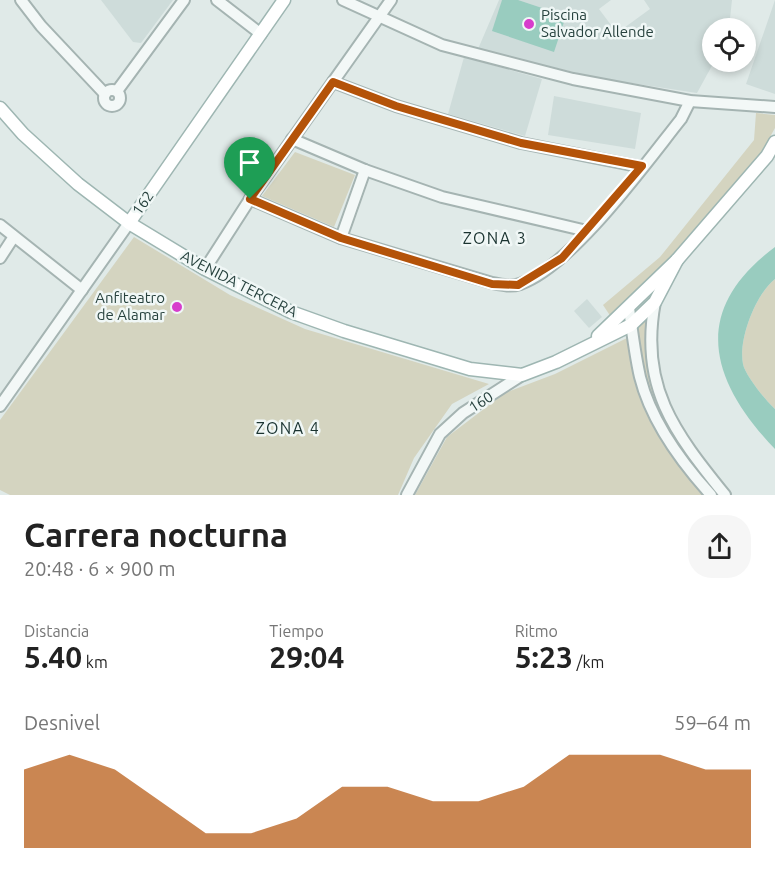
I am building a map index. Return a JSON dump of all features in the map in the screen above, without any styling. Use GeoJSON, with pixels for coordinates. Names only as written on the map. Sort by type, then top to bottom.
{"type":"FeatureCollection","features":[{"type":"Feature","properties":{"kind":"main road","name":"162"},"geometry":{"type":"LineString","coordinates":[[129,223],[284,0]]}},
{"type":"Feature","properties":{"kind":"main road","name":"AVENIDA TERCERA"},"geometry":{"type":"LineString","coordinates":[[0,108],[23,135],[78,184],[129,223],[205,269],[291,312],[344,332],[470,369],[522,375]]}},
{"type":"Feature","properties":{"kind":"main road","name":"160"},"geometry":{"type":"LineString","coordinates":[[588,345],[639,299],[677,260],[771,154],[775,142]]}},
{"type":"Feature","properties":{"kind":"main road","name":"160"},"geometry":{"type":"LineString","coordinates":[[522,375],[556,362],[632,325],[655,302],[677,260]]}},
{"type":"Feature","properties":{"kind":"main road"},"geometry":{"type":"LineString","coordinates":[[639,299],[655,302]]}},
{"type":"Feature","properties":{"kind":"street"},"geometry":{"type":"LineString","coordinates":[[21,0],[41,26],[105,94],[109,90],[117,91],[184,0]]}},
{"type":"Feature","properties":{"kind":"street"},"geometry":{"type":"LineString","coordinates":[[217,0],[261,34]]}},
{"type":"Feature","properties":{"kind":"street"},"geometry":{"type":"LineString","coordinates":[[343,0],[442,45],[482,57],[615,89],[690,101],[775,107]]}},
{"type":"Feature","properties":{"kind":"street"},"geometry":{"type":"LineString","coordinates":[[205,269],[250,199],[391,0]]}},
{"type":"Feature","properties":{"kind":"street"},"geometry":{"type":"LineString","coordinates":[[333,82],[396,106],[521,143],[642,166]]}},
{"type":"Feature","properties":{"kind":"street"},"geometry":{"type":"LineString","coordinates":[[250,199],[341,238],[492,284],[518,285],[562,258],[681,119],[690,101]]}},
{"type":"Feature","properties":{"kind":"street"},"geometry":{"type":"LineString","coordinates":[[292,139],[365,170],[442,197],[587,231]]}},
{"type":"Feature","properties":{"kind":"street"},"geometry":{"type":"LineString","coordinates":[[341,238],[365,170]]}},
{"type":"Feature","properties":{"kind":"street","name":"162"},"geometry":{"type":"LineString","coordinates":[[0,406],[129,223]]}},
{"type":"Feature","properties":{"kind":"street"},"geometry":{"type":"LineString","coordinates":[[0,225],[13,238],[81,291]]}},
{"type":"Feature","properties":{"kind":"street"},"geometry":{"type":"LineString","coordinates":[[0,258],[13,238]]}},
{"type":"Feature","properties":{"kind":"street"},"geometry":{"type":"LineString","coordinates":[[655,302],[650,351],[661,401],[698,461],[725,495]]}},
{"type":"Feature","properties":{"kind":"street"},"geometry":{"type":"LineString","coordinates":[[629,308],[640,378],[654,415],[675,450],[711,495]]}},
{"type":"Feature","properties":{"kind":"street","name":"160"},"geometry":{"type":"LineString","coordinates":[[407,495],[440,434],[463,413],[522,375]]}},
{"type":"Feature","properties":{"kind":"shaded area"},"geometry":{"type":"Polygon","coordinates":[[[101,0],[173,0],[141,43],[133,42],[101,0]]]}},
{"type":"Feature","properties":{"kind":"shaded area"},"geometry":{"type":"Polygon","coordinates":[[[499,0],[611,0],[599,9],[617,33],[650,9],[644,0],[732,0],[730,18],[702,18],[702,72],[709,72],[697,93],[598,78],[478,49],[499,0]]]}},
{"type":"Feature","properties":{"kind":"shaded area","name":"Piscina Salvador Allende"},"geometry":{"type":"Polygon","coordinates":[[[502,0],[518,0],[566,16],[554,52],[492,31],[502,0]]]}},
{"type":"Feature","properties":{"kind":"shaded area"},"geometry":{"type":"Polygon","coordinates":[[[775,0],[775,94],[746,84],[750,72],[756,72],[756,55],[775,0]]]}},
{"type":"Feature","properties":{"kind":"shaded area"},"geometry":{"type":"Polygon","coordinates":[[[464,57],[542,79],[525,136],[448,114],[464,57]]]}},
{"type":"Feature","properties":{"kind":"shaded area"},"geometry":{"type":"Polygon","coordinates":[[[554,96],[641,113],[635,149],[548,135],[554,96]]]}},
{"type":"Feature","properties":{"kind":"shaded area"},"geometry":{"type":"Polygon","coordinates":[[[756,113],[775,115],[775,128],[761,153],[668,260],[611,317],[603,305],[660,257],[754,140],[756,113]]]}},
{"type":"Feature","properties":{"kind":"shaded area"},"geometry":{"type":"Polygon","coordinates":[[[295,152],[355,175],[334,227],[262,196],[295,152]]]}},
{"type":"Feature","properties":{"kind":"shaded area"},"geometry":{"type":"Polygon","coordinates":[[[134,237],[230,295],[305,329],[489,384],[452,404],[414,458],[398,495],[10,495],[0,490],[0,420],[134,237]]]}},
{"type":"Feature","properties":{"kind":"shaded area"},"geometry":{"type":"Polygon","coordinates":[[[775,247],[775,279],[755,306],[746,330],[742,354],[748,375],[775,409],[775,449],[735,397],[724,371],[718,346],[720,320],[730,295],[748,271],[775,247]]]}},
{"type":"Feature","properties":{"kind":"shaded area"},"geometry":{"type":"Polygon","coordinates":[[[775,279],[775,409],[748,375],[742,354],[746,330],[755,306],[775,279]]]}},
{"type":"Feature","properties":{"kind":"shaded area"},"geometry":{"type":"Polygon","coordinates":[[[587,299],[602,317],[589,328],[574,311],[587,299]]]}},
{"type":"Feature","properties":{"kind":"shaded area"},"geometry":{"type":"Polygon","coordinates":[[[648,314],[646,350],[651,383],[659,406],[655,408],[642,369],[636,327],[648,314]]]}},
{"type":"Feature","properties":{"kind":"shaded area"},"geometry":{"type":"Polygon","coordinates":[[[627,338],[635,383],[650,421],[703,495],[415,495],[447,437],[505,393],[555,374],[627,338]]]}},
{"type":"Feature","properties":{"kind":"place","name":"Piscina Salvador Allende"},"geometry":{"type":"Point","coordinates":[529,24]}},
{"type":"Feature","properties":{"kind":"place","name":"Anfiteatro de Alamar"},"geometry":{"type":"Point","coordinates":[177,307]}},
{"type":"Feature","properties":{"kind":"district","name":"ZONA 3"},"geometry":{"type":"Point","coordinates":[495,238]}},
{"type":"Feature","properties":{"kind":"district","name":"ZONA 4"},"geometry":{"type":"Point","coordinates":[288,428]}},
{"type":"Feature","properties":{"kind":"route"},"geometry":{"type":"LineString","coordinates":[[333,82],[396,106],[521,143],[642,166],[562,258],[535,277],[518,285],[508,286],[492,284],[341,238],[250,199],[333,82]]}}]}
